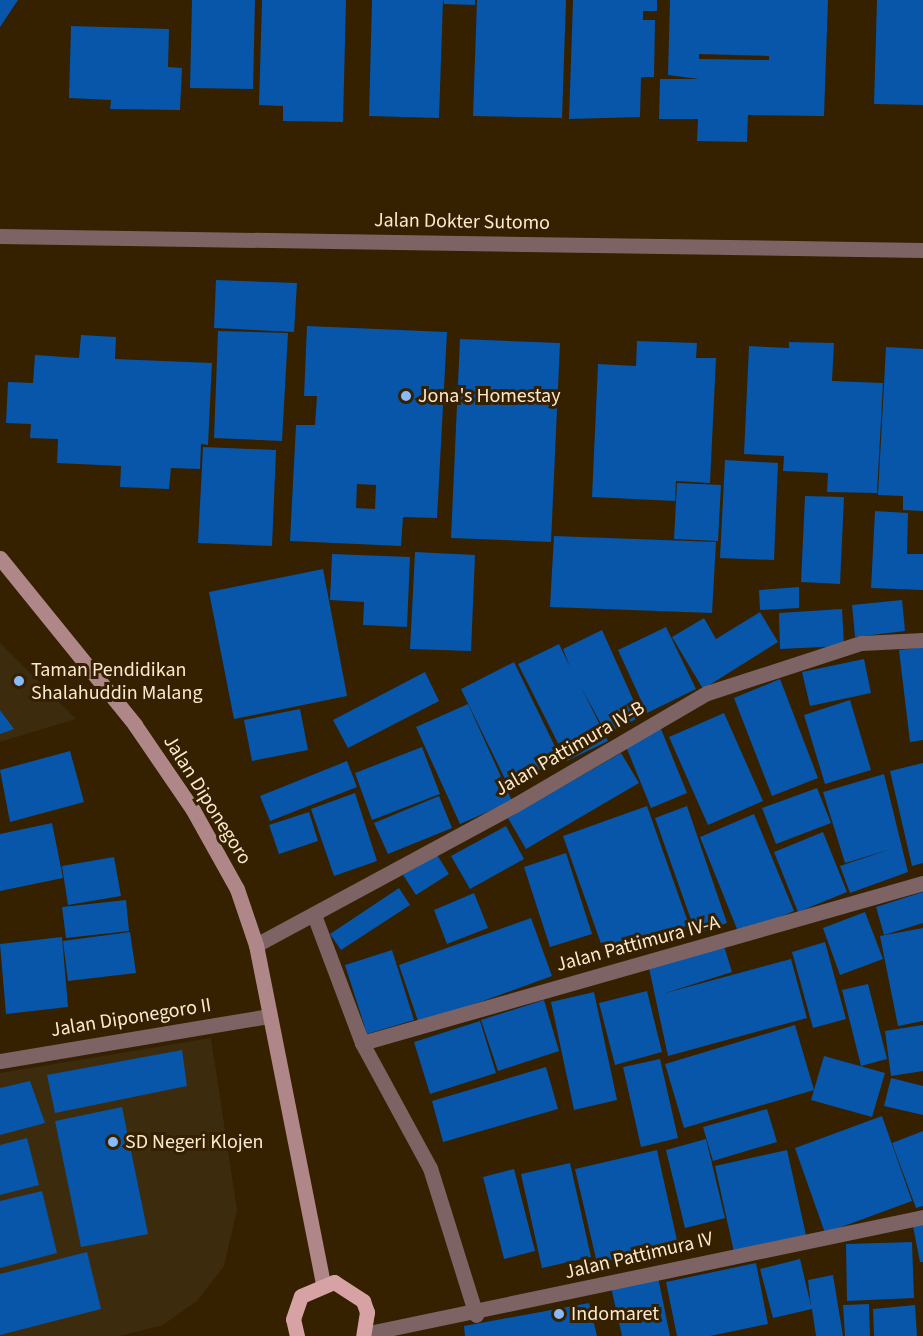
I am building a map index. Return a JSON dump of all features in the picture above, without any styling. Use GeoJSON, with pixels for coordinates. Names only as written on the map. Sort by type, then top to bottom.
{"type":"FeatureCollection","features":[{"type":"Feature","properties":{"kind":"main road"},"geometry":{"type":"LineString","coordinates":[[297,1336],[294,1306],[323,1283],[355,1292],[367,1312],[364,1335]]}},
{"type":"Feature","properties":{"kind":"street","name":"Jalan Dokter Sutomo"},"geometry":{"type":"LineString","coordinates":[[0,236],[923,250]]}},
{"type":"Feature","properties":{"kind":"street","name":"Jalan Diponegoro"},"geometry":{"type":"LineString","coordinates":[[0,558],[135,725],[193,810],[237,889],[256,945],[323,1283]]}},
{"type":"Feature","properties":{"kind":"street","name":"Jalan Pattimura IV-B"},"geometry":{"type":"LineString","coordinates":[[256,945],[314,915],[707,693],[861,643],[923,640]]}},
{"type":"Feature","properties":{"kind":"street","name":"Jalan Pattimura IV-A"},"geometry":{"type":"LineString","coordinates":[[362,1043],[923,883]]}},
{"type":"Feature","properties":{"kind":"street"},"geometry":{"type":"LineString","coordinates":[[314,915],[362,1043],[430,1168],[476,1315]]}},
{"type":"Feature","properties":{"kind":"street","name":"Jalan Diponegoro II"},"geometry":{"type":"LineString","coordinates":[[0,1061],[269,1016]]}},
{"type":"Feature","properties":{"kind":"street","name":"Jalan Pattimura IV"},"geometry":{"type":"LineString","coordinates":[[364,1335],[476,1315],[923,1217]]}},
{"type":"Feature","properties":{"kind":"shaded area","name":"Taman Pendidikan Shalahuddin Malang"},"geometry":{"type":"Polygon","coordinates":[[[0,643],[76,719],[0,742],[0,643]]]}},
{"type":"Feature","properties":{"kind":"shaded area","name":"SD Negeri Klojen"},"geometry":{"type":"Polygon","coordinates":[[[211,1038],[237,1210],[224,1266],[197,1301],[163,1325],[119,1336],[0,1336],[0,1073],[211,1038]]]}},
{"type":"Feature","properties":{"kind":"building"},"geometry":{"type":"Polygon","coordinates":[[[0,0],[18,0],[0,27],[0,0]]]}},
{"type":"Feature","properties":{"kind":"building"},"geometry":{"type":"Polygon","coordinates":[[[192,0],[255,0],[253,89],[190,88],[192,0]]]}},
{"type":"Feature","properties":{"kind":"building"},"geometry":{"type":"Polygon","coordinates":[[[262,0],[346,0],[343,122],[283,121],[283,106],[259,105],[262,0]]]}},
{"type":"Feature","properties":{"kind":"building"},"geometry":{"type":"Polygon","coordinates":[[[372,0],[443,0],[439,118],[369,116],[372,0]]]}},
{"type":"Feature","properties":{"kind":"building"},"geometry":{"type":"Polygon","coordinates":[[[444,0],[475,0],[475,5],[444,4],[444,0]]]}},
{"type":"Feature","properties":{"kind":"building"},"geometry":{"type":"Polygon","coordinates":[[[477,0],[566,0],[562,118],[473,116],[477,0]]]}},
{"type":"Feature","properties":{"kind":"building"},"geometry":{"type":"Polygon","coordinates":[[[573,0],[657,0],[657,11],[643,11],[643,20],[655,20],[654,77],[641,77],[640,117],[569,119],[573,0]]]}},
{"type":"Feature","properties":{"kind":"building"},"geometry":{"type":"Polygon","coordinates":[[[670,0],[828,0],[824,116],[748,115],[747,142],[697,141],[698,119],[659,119],[660,79],[699,79],[668,75],[670,0]],[[699,54],[699,59],[769,60],[769,56],[699,54]]]}},
{"type":"Feature","properties":{"kind":"building"},"geometry":{"type":"Polygon","coordinates":[[[877,0],[923,0],[923,105],[874,104],[877,0]]]}},
{"type":"Feature","properties":{"kind":"building"},"geometry":{"type":"Polygon","coordinates":[[[71,26],[169,29],[168,67],[182,68],[180,110],[110,109],[111,100],[69,98],[71,26]]]}},
{"type":"Feature","properties":{"kind":"building"},"geometry":{"type":"Polygon","coordinates":[[[216,280],[297,283],[294,332],[214,328],[216,280]]]}},
{"type":"Feature","properties":{"kind":"building"},"geometry":{"type":"Polygon","coordinates":[[[307,326],[447,332],[437,518],[403,517],[401,546],[290,541],[296,425],[315,425],[317,396],[304,396],[307,326]],[[357,484],[356,508],[375,509],[376,485],[357,484]]]}},
{"type":"Feature","properties":{"kind":"building"},"geometry":{"type":"Polygon","coordinates":[[[218,331],[288,333],[282,441],[214,438],[218,331]]]}},
{"type":"Feature","properties":{"kind":"building"},"geometry":{"type":"Polygon","coordinates":[[[81,335],[116,337],[115,359],[212,363],[208,445],[201,444],[200,469],[171,468],[169,489],[120,487],[121,466],[57,463],[58,439],[30,438],[31,424],[6,423],[8,382],[33,383],[35,355],[79,358],[81,335]]]}},
{"type":"Feature","properties":{"kind":"building"},"geometry":{"type":"Polygon","coordinates":[[[460,339],[560,343],[551,542],[451,538],[460,339]]]}},
{"type":"Feature","properties":{"kind":"building"},"geometry":{"type":"Polygon","coordinates":[[[637,341],[697,343],[696,358],[716,358],[710,483],[676,481],[675,501],[592,497],[598,364],[636,366],[637,341]]]}},
{"type":"Feature","properties":{"kind":"building"},"geometry":{"type":"Polygon","coordinates":[[[789,342],[834,343],[832,381],[883,383],[877,493],[827,492],[828,473],[783,471],[784,456],[744,454],[749,346],[789,348],[789,342]]]}},
{"type":"Feature","properties":{"kind":"building"},"geometry":{"type":"Polygon","coordinates":[[[886,347],[923,349],[923,511],[903,510],[903,496],[878,495],[886,347]]]}},
{"type":"Feature","properties":{"kind":"building"},"geometry":{"type":"Polygon","coordinates":[[[203,447],[276,450],[272,546],[198,543],[203,447]]]}},
{"type":"Feature","properties":{"kind":"building"},"geometry":{"type":"Polygon","coordinates":[[[725,460],[778,463],[774,560],[720,558],[725,460]]]}},
{"type":"Feature","properties":{"kind":"building"},"geometry":{"type":"Polygon","coordinates":[[[677,483],[721,485],[718,541],[674,539],[677,483]]]}},
{"type":"Feature","properties":{"kind":"building"},"geometry":{"type":"Polygon","coordinates":[[[805,496],[844,497],[840,584],[801,582],[805,496]]]}},
{"type":"Feature","properties":{"kind":"building"},"geometry":{"type":"Polygon","coordinates":[[[875,511],[908,513],[907,554],[923,554],[923,590],[871,588],[875,511]]]}},
{"type":"Feature","properties":{"kind":"building"},"geometry":{"type":"Polygon","coordinates":[[[554,536],[716,542],[712,613],[550,607],[554,536]]]}},
{"type":"Feature","properties":{"kind":"building"},"geometry":{"type":"Polygon","coordinates":[[[415,552],[475,555],[471,651],[410,649],[415,552]]]}},
{"type":"Feature","properties":{"kind":"building"},"geometry":{"type":"Polygon","coordinates":[[[332,554],[410,557],[407,627],[363,625],[364,602],[330,600],[332,554]]]}},
{"type":"Feature","properties":{"kind":"building"},"geometry":{"type":"Polygon","coordinates":[[[323,569],[347,696],[234,719],[209,592],[323,569]]]}},
{"type":"Feature","properties":{"kind":"building"},"geometry":{"type":"Polygon","coordinates":[[[799,587],[799,608],[760,610],[759,590],[799,587]]]}},
{"type":"Feature","properties":{"kind":"building"},"geometry":{"type":"Polygon","coordinates":[[[902,600],[905,631],[855,637],[852,605],[902,600]]]}},
{"type":"Feature","properties":{"kind":"building"},"geometry":{"type":"Polygon","coordinates":[[[842,609],[844,646],[780,649],[779,613],[842,609]]]}},
{"type":"Feature","properties":{"kind":"building"},"geometry":{"type":"Polygon","coordinates":[[[760,612],[778,642],[703,689],[672,637],[704,618],[716,639],[760,612]]]}},
{"type":"Feature","properties":{"kind":"building"},"geometry":{"type":"Polygon","coordinates":[[[666,627],[696,689],[647,713],[618,650],[666,627]]]}},
{"type":"Feature","properties":{"kind":"building"},"geometry":{"type":"Polygon","coordinates":[[[602,630],[641,717],[606,733],[581,687],[608,741],[567,761],[518,664],[559,644],[570,667],[563,649],[602,630]]]}},
{"type":"Feature","properties":{"kind":"building"},"geometry":{"type":"Polygon","coordinates":[[[923,647],[923,740],[910,742],[899,650],[923,647]]]}},
{"type":"Feature","properties":{"kind":"building"},"geometry":{"type":"Polygon","coordinates":[[[864,659],[871,693],[810,706],[802,672],[864,659]]]}},
{"type":"Feature","properties":{"kind":"building"},"geometry":{"type":"Polygon","coordinates":[[[514,662],[561,759],[508,785],[461,689],[514,662]]]}},
{"type":"Feature","properties":{"kind":"building"},"geometry":{"type":"Polygon","coordinates":[[[425,672],[439,701],[348,748],[333,720],[425,672]]]}},
{"type":"Feature","properties":{"kind":"building"},"geometry":{"type":"Polygon","coordinates":[[[780,679],[818,778],[772,796],[734,698],[780,679]]]}},
{"type":"Feature","properties":{"kind":"building"},"geometry":{"type":"Polygon","coordinates":[[[850,700],[871,770],[825,784],[804,715],[850,700]]]}},
{"type":"Feature","properties":{"kind":"building"},"geometry":{"type":"Polygon","coordinates":[[[468,704],[512,801],[460,824],[416,727],[468,704]]]}},
{"type":"Feature","properties":{"kind":"building"},"geometry":{"type":"Polygon","coordinates":[[[300,709],[308,750],[252,761],[244,720],[300,709]]]}},
{"type":"Feature","properties":{"kind":"building"},"geometry":{"type":"Polygon","coordinates":[[[0,710],[14,729],[0,734],[0,710]]]}},
{"type":"Feature","properties":{"kind":"building"},"geometry":{"type":"Polygon","coordinates":[[[724,713],[763,801],[708,825],[669,737],[724,713]]]}},
{"type":"Feature","properties":{"kind":"building"},"geometry":{"type":"Polygon","coordinates":[[[661,729],[687,793],[651,808],[625,744],[661,729]]]}},
{"type":"Feature","properties":{"kind":"building"},"geometry":{"type":"Polygon","coordinates":[[[422,747],[440,794],[372,820],[355,773],[422,747]]]}},
{"type":"Feature","properties":{"kind":"building"},"geometry":{"type":"Polygon","coordinates":[[[70,751],[84,802],[10,822],[0,770],[70,751]]]}},
{"type":"Feature","properties":{"kind":"building"},"geometry":{"type":"Polygon","coordinates":[[[621,753],[639,783],[526,849],[508,818],[621,753]]]}},
{"type":"Feature","properties":{"kind":"building"},"geometry":{"type":"Polygon","coordinates":[[[347,761],[357,787],[270,821],[260,796],[347,761]]]}},
{"type":"Feature","properties":{"kind":"building"},"geometry":{"type":"Polygon","coordinates":[[[923,763],[923,863],[912,866],[890,771],[923,763]]]}},
{"type":"Feature","properties":{"kind":"building"},"geometry":{"type":"Polygon","coordinates":[[[884,774],[908,872],[850,893],[840,866],[891,849],[845,863],[823,792],[884,774]]]}},
{"type":"Feature","properties":{"kind":"building"},"geometry":{"type":"Polygon","coordinates":[[[817,788],[831,823],[776,844],[762,808],[817,788]]]}},
{"type":"Feature","properties":{"kind":"building"},"geometry":{"type":"Polygon","coordinates":[[[355,793],[377,861],[334,876],[311,809],[355,793]]]}},
{"type":"Feature","properties":{"kind":"building"},"geometry":{"type":"Polygon","coordinates":[[[439,796],[452,828],[388,854],[374,823],[439,796]]]}},
{"type":"Feature","properties":{"kind":"building"},"geometry":{"type":"Polygon","coordinates":[[[647,806],[689,925],[605,955],[563,836],[647,806]]]}},
{"type":"Feature","properties":{"kind":"building"},"geometry":{"type":"Polygon","coordinates":[[[687,806],[727,923],[696,934],[655,818],[687,806]]]}},
{"type":"Feature","properties":{"kind":"building"},"geometry":{"type":"Polygon","coordinates":[[[309,812],[318,841],[279,854],[269,825],[309,812]]]}},
{"type":"Feature","properties":{"kind":"building"},"geometry":{"type":"Polygon","coordinates":[[[754,814],[794,911],[739,934],[700,837],[754,814]]]}},
{"type":"Feature","properties":{"kind":"building"},"geometry":{"type":"Polygon","coordinates":[[[52,823],[63,878],[0,891],[0,834],[52,823]]]}},
{"type":"Feature","properties":{"kind":"building"},"geometry":{"type":"Polygon","coordinates":[[[506,826],[524,859],[470,889],[451,856],[506,826]]]}},
{"type":"Feature","properties":{"kind":"building"},"geometry":{"type":"Polygon","coordinates":[[[823,832],[847,892],[798,912],[774,852],[823,832]]]}},
{"type":"Feature","properties":{"kind":"building"},"geometry":{"type":"Polygon","coordinates":[[[436,853],[449,874],[416,895],[403,875],[436,853]]]}},
{"type":"Feature","properties":{"kind":"building"},"geometry":{"type":"Polygon","coordinates":[[[566,853],[592,934],[550,947],[524,867],[566,853]]]}},
{"type":"Feature","properties":{"kind":"building"},"geometry":{"type":"Polygon","coordinates":[[[114,857],[121,896],[68,905],[62,866],[114,857]]]}},
{"type":"Feature","properties":{"kind":"building"},"geometry":{"type":"Polygon","coordinates":[[[399,888],[410,905],[341,950],[330,934],[399,888]]]}},
{"type":"Feature","properties":{"kind":"building"},"geometry":{"type":"Polygon","coordinates":[[[923,892],[923,923],[884,935],[876,907],[923,892]]]}},
{"type":"Feature","properties":{"kind":"building"},"geometry":{"type":"Polygon","coordinates":[[[474,893],[488,928],[447,944],[434,910],[474,893]]]}},
{"type":"Feature","properties":{"kind":"building"},"geometry":{"type":"Polygon","coordinates":[[[126,900],[129,931],[66,938],[62,907],[126,900]]]}},
{"type":"Feature","properties":{"kind":"building"},"geometry":{"type":"Polygon","coordinates":[[[865,912],[883,959],[840,975],[823,928],[865,912]]]}},
{"type":"Feature","properties":{"kind":"building"},"geometry":{"type":"Polygon","coordinates":[[[531,918],[552,976],[419,1024],[399,965],[531,918]]]}},
{"type":"Feature","properties":{"kind":"building"},"geometry":{"type":"Polygon","coordinates":[[[923,928],[923,1021],[898,1026],[880,936],[923,928]]]}},
{"type":"Feature","properties":{"kind":"building"},"geometry":{"type":"Polygon","coordinates":[[[130,932],[136,973],[68,981],[63,941],[130,932]]]}},
{"type":"Feature","properties":{"kind":"building"},"geometry":{"type":"Polygon","coordinates":[[[62,937],[68,1007],[6,1014],[0,944],[62,937]]]}},
{"type":"Feature","properties":{"kind":"building"},"geometry":{"type":"Polygon","coordinates":[[[825,942],[846,1019],[813,1028],[792,952],[825,942]]]}},
{"type":"Feature","properties":{"kind":"building"},"geometry":{"type":"Polygon","coordinates":[[[724,946],[732,972],[662,994],[791,959],[807,1018],[668,1056],[649,968],[724,946]]]}},
{"type":"Feature","properties":{"kind":"building"},"geometry":{"type":"Polygon","coordinates":[[[392,950],[414,1020],[367,1034],[345,965],[392,950]]]}},
{"type":"Feature","properties":{"kind":"building"},"geometry":{"type":"Polygon","coordinates":[[[868,984],[887,1059],[861,1066],[842,990],[868,984]]]}},
{"type":"Feature","properties":{"kind":"building"},"geometry":{"type":"Polygon","coordinates":[[[647,991],[662,1052],[615,1065],[599,1003],[647,991]]]}},
{"type":"Feature","properties":{"kind":"building"},"geometry":{"type":"Polygon","coordinates":[[[594,992],[617,1100],[574,1110],[551,1002],[594,992]]]}},
{"type":"Feature","properties":{"kind":"building"},"geometry":{"type":"Polygon","coordinates":[[[544,1000],[559,1051],[498,1071],[481,1020],[544,1000]]]}},
{"type":"Feature","properties":{"kind":"building"},"geometry":{"type":"Polygon","coordinates":[[[480,1021],[496,1073],[430,1094],[414,1042],[480,1021]]]}},
{"type":"Feature","properties":{"kind":"building"},"geometry":{"type":"Polygon","coordinates":[[[795,1025],[814,1090],[684,1128],[665,1064],[795,1025]]]}},
{"type":"Feature","properties":{"kind":"building"},"geometry":{"type":"Polygon","coordinates":[[[923,1025],[923,1071],[891,1076],[885,1031],[923,1025]]]}},
{"type":"Feature","properties":{"kind":"building"},"geometry":{"type":"Polygon","coordinates":[[[182,1050],[187,1086],[55,1113],[47,1075],[182,1050]]]}},
{"type":"Feature","properties":{"kind":"building"},"geometry":{"type":"Polygon","coordinates":[[[824,1056],[885,1073],[872,1117],[811,1100],[824,1056]]]}},
{"type":"Feature","properties":{"kind":"building"},"geometry":{"type":"Polygon","coordinates":[[[660,1059],[678,1138],[641,1147],[623,1067],[660,1059]]]}},
{"type":"Feature","properties":{"kind":"building"},"geometry":{"type":"Polygon","coordinates":[[[546,1067],[558,1109],[443,1142],[432,1101],[546,1067]]]}},
{"type":"Feature","properties":{"kind":"building"},"geometry":{"type":"Polygon","coordinates":[[[891,1078],[923,1086],[923,1115],[884,1106],[891,1078]]]}},
{"type":"Feature","properties":{"kind":"building"},"geometry":{"type":"Polygon","coordinates":[[[30,1081],[45,1123],[0,1135],[0,1088],[30,1081]]]}},
{"type":"Feature","properties":{"kind":"building"},"geometry":{"type":"Polygon","coordinates":[[[122,1107],[148,1234],[81,1247],[55,1121],[122,1107]]]}},
{"type":"Feature","properties":{"kind":"building"},"geometry":{"type":"Polygon","coordinates":[[[767,1109],[777,1142],[713,1161],[703,1127],[767,1109]]]}},
{"type":"Feature","properties":{"kind":"building"},"geometry":{"type":"Polygon","coordinates":[[[882,1116],[912,1201],[825,1233],[795,1148],[882,1116]]]}},
{"type":"Feature","properties":{"kind":"building"},"geometry":{"type":"Polygon","coordinates":[[[923,1131],[923,1206],[916,1208],[892,1143],[923,1131]]]}},
{"type":"Feature","properties":{"kind":"building"},"geometry":{"type":"Polygon","coordinates":[[[27,1138],[39,1185],[0,1195],[0,1145],[27,1138]]]}},
{"type":"Feature","properties":{"kind":"building"},"geometry":{"type":"Polygon","coordinates":[[[706,1139],[725,1218],[685,1228],[666,1150],[706,1139]]]}},
{"type":"Feature","properties":{"kind":"building"},"geometry":{"type":"Polygon","coordinates":[[[657,1150],[678,1245],[597,1263],[575,1169],[657,1150]]]}},
{"type":"Feature","properties":{"kind":"building"},"geometry":{"type":"Polygon","coordinates":[[[787,1150],[806,1235],[734,1252],[715,1166],[787,1150]]]}},
{"type":"Feature","properties":{"kind":"building"},"geometry":{"type":"Polygon","coordinates":[[[570,1163],[591,1257],[542,1268],[521,1174],[570,1163]]]}},
{"type":"Feature","properties":{"kind":"building"},"geometry":{"type":"Polygon","coordinates":[[[514,1169],[535,1251],[504,1259],[483,1177],[514,1169]]]}},
{"type":"Feature","properties":{"kind":"building"},"geometry":{"type":"Polygon","coordinates":[[[42,1191],[57,1253],[0,1268],[0,1201],[42,1191]]]}},
{"type":"Feature","properties":{"kind":"building"},"geometry":{"type":"Polygon","coordinates":[[[923,1218],[923,1262],[920,1262],[912,1221],[923,1218]]]}},
{"type":"Feature","properties":{"kind":"building"},"geometry":{"type":"Polygon","coordinates":[[[912,1242],[914,1298],[847,1301],[846,1244],[912,1242]]]}},
{"type":"Feature","properties":{"kind":"building"},"geometry":{"type":"Polygon","coordinates":[[[87,1252],[101,1309],[0,1335],[0,1274],[87,1252]]]}},
{"type":"Feature","properties":{"kind":"building"},"geometry":{"type":"Polygon","coordinates":[[[800,1259],[811,1306],[808,1280],[833,1275],[843,1336],[816,1336],[812,1309],[773,1318],[760,1269],[800,1259]]]}},
{"type":"Feature","properties":{"kind":"building"},"geometry":{"type":"Polygon","coordinates":[[[756,1263],[768,1324],[710,1336],[677,1336],[666,1282],[756,1263]]]}},
{"type":"Feature","properties":{"kind":"building"},"geometry":{"type":"Polygon","coordinates":[[[658,1277],[670,1336],[622,1336],[611,1287],[658,1277]]]}},
{"type":"Feature","properties":{"kind":"building","name":"Indomaret"},"geometry":{"type":"Polygon","coordinates":[[[589,1303],[597,1336],[465,1336],[464,1326],[589,1303]]]}},
{"type":"Feature","properties":{"kind":"building"},"geometry":{"type":"Polygon","coordinates":[[[869,1304],[870,1336],[845,1336],[843,1305],[869,1304]]]}},
{"type":"Feature","properties":{"kind":"building"},"geometry":{"type":"Polygon","coordinates":[[[915,1305],[917,1336],[874,1336],[873,1309],[915,1305]]]}},
{"type":"Feature","properties":{"kind":"place","name":"Jona's Homestay"},"geometry":{"type":"Point","coordinates":[406,396]}},
{"type":"Feature","properties":{"kind":"place","name":"Taman Pendidikan Shalahuddin Malang"},"geometry":{"type":"Point","coordinates":[19,681]}},
{"type":"Feature","properties":{"kind":"place","name":"SD Negeri Klojen"},"geometry":{"type":"Point","coordinates":[113,1142]}},
{"type":"Feature","properties":{"kind":"place","name":"Indomaret"},"geometry":{"type":"Point","coordinates":[559,1314]}}]}
